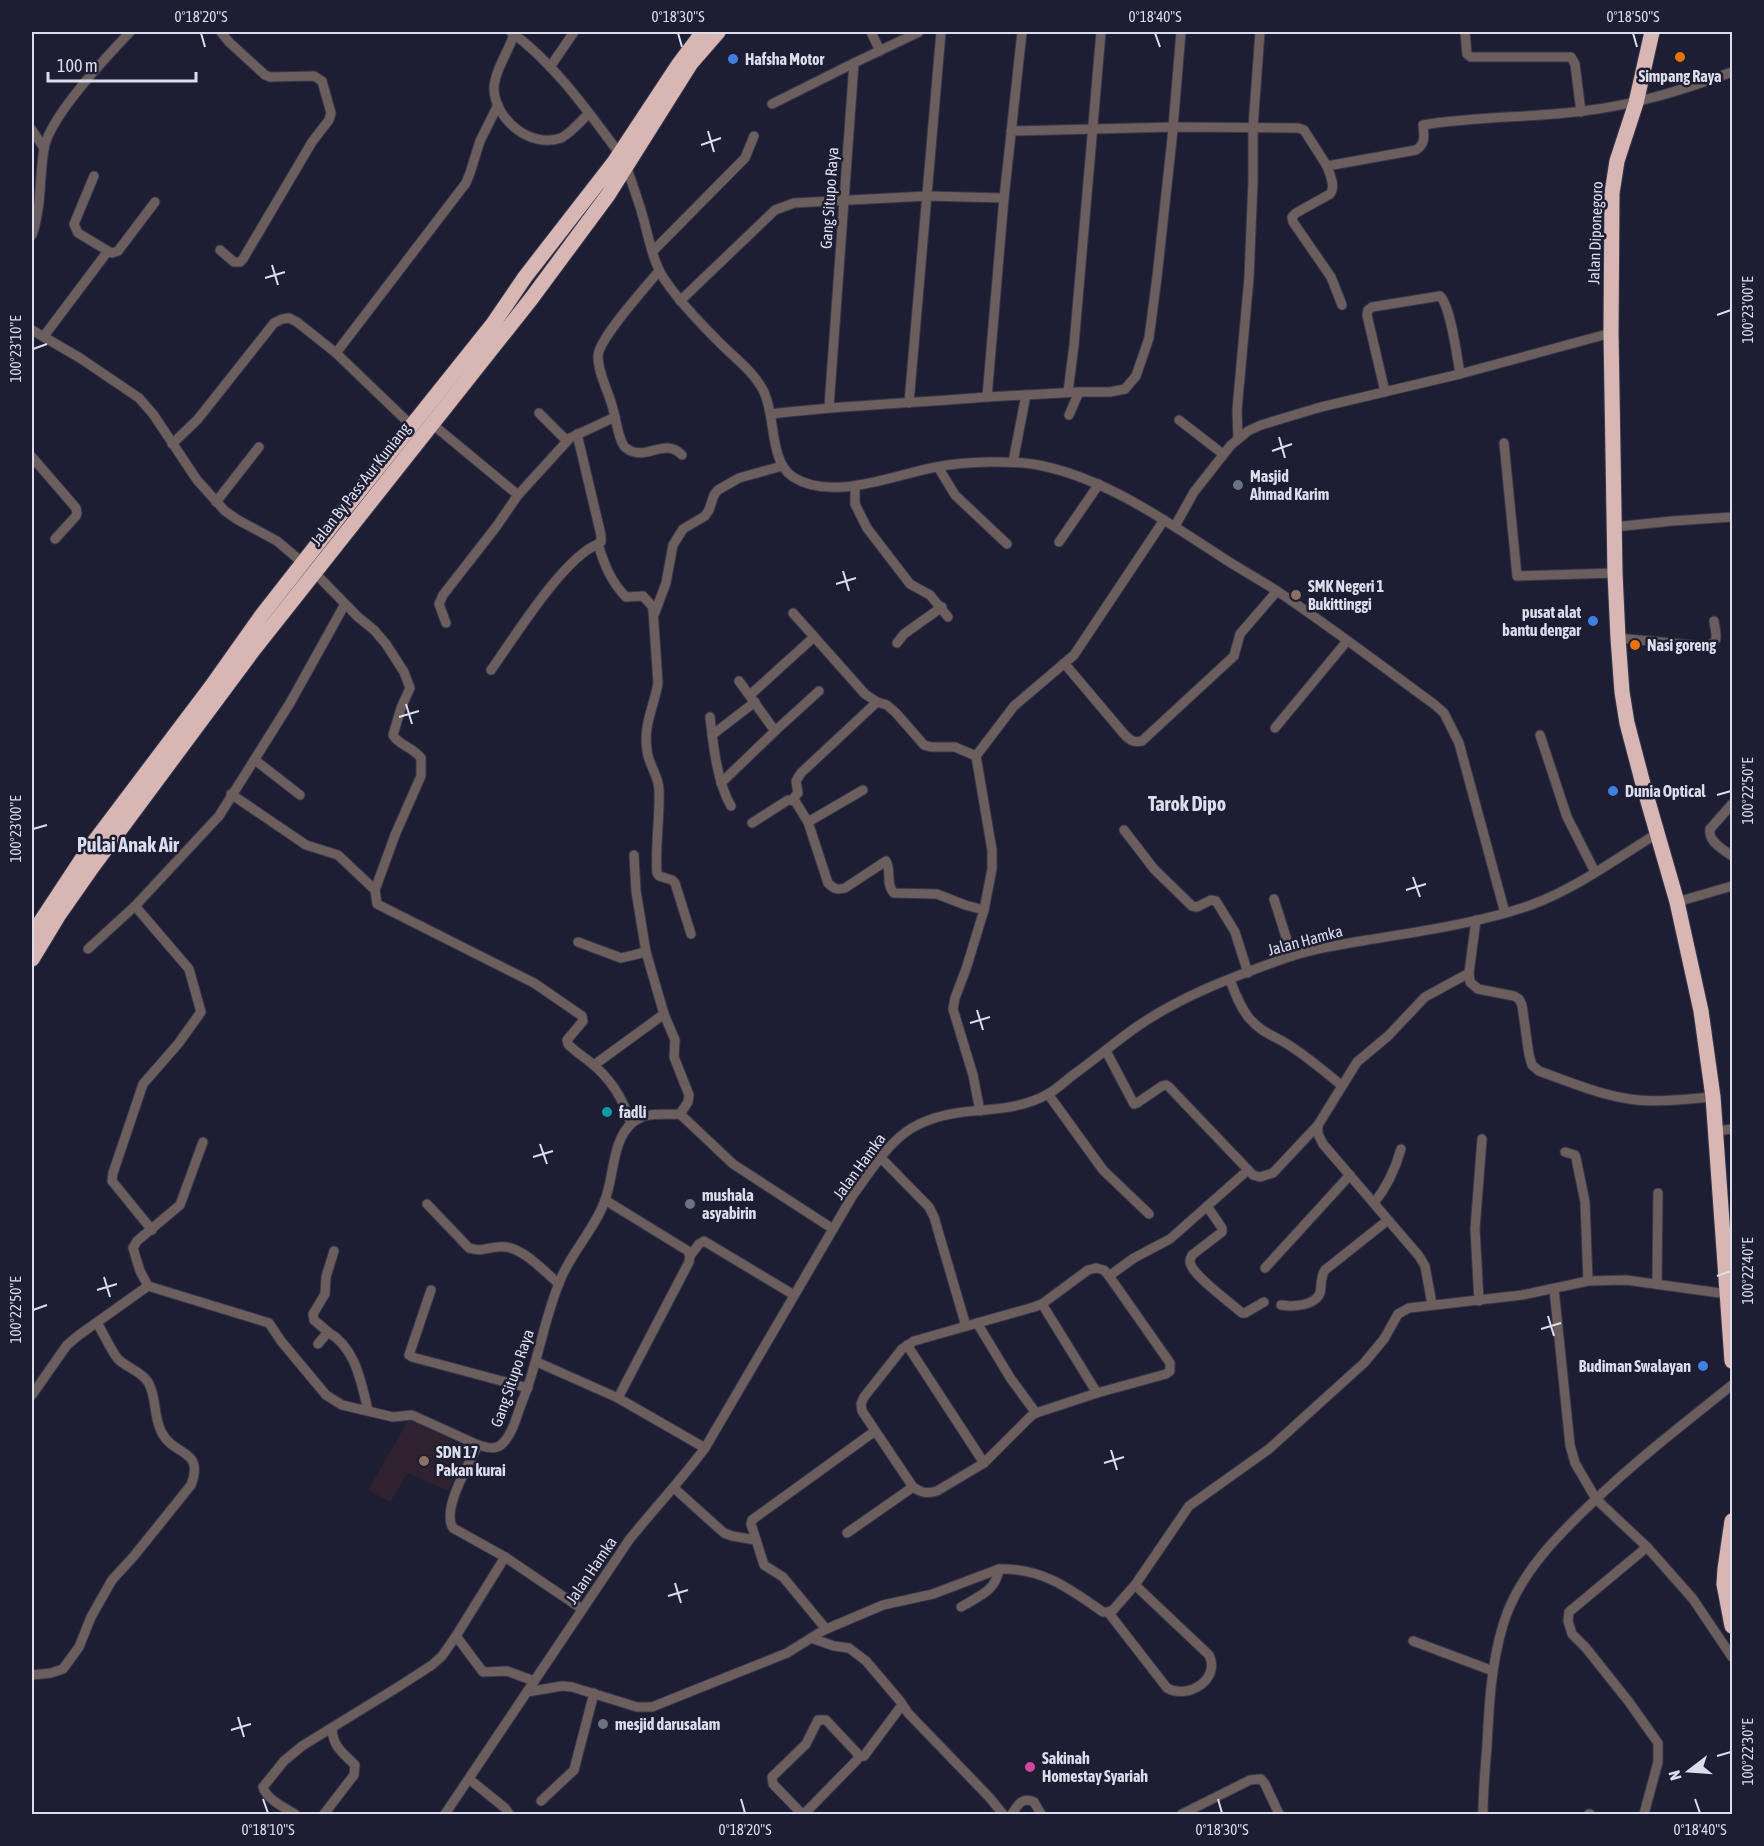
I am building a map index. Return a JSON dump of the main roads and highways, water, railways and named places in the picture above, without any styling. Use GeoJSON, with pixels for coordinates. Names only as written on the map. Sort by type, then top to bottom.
{"type":"FeatureCollection","features":[{"type":"Feature","properties":{"kind":"highway","name":"Jalan By Pass Aur Kuniang"},"geometry":{"type":"LineString","coordinates":[[319,555],[411,426],[498,328],[531,299],[608,195],[622,159],[692,54],[703,32]]}},
{"type":"Feature","properties":{"kind":"highway","name":"Jalan By Pass Aur Kuniang"},"geometry":{"type":"LineString","coordinates":[[692,54],[718,32]]}},
{"type":"Feature","properties":{"kind":"highway","name":"Jalan Diponegoro"},"geometry":{"type":"LineString","coordinates":[[1653,32],[1636,103],[1617,161],[1612,193],[1611,333],[1618,638],[1627,723],[1677,902],[1695,979],[1726,1193],[1727,1294],[1732,1361]]}},
{"type":"Feature","properties":{"kind":"highway","name":"Jalan By Pass Aur Kuniang"},"geometry":{"type":"LineString","coordinates":[[34,948],[249,644],[308,567],[431,423],[498,328]]}},
{"type":"Feature","properties":{"kind":"highway"},"geometry":{"type":"LineString","coordinates":[[1732,1521],[1724,1584],[1730,1598],[1732,1626]]}},
{"type":"Feature","properties":{"kind":"place","name":"Simpang Raya"},"geometry":{"type":"Point","coordinates":[1680,57]}},
{"type":"Feature","properties":{"kind":"place","name":"Hafsha Motor"},"geometry":{"type":"Point","coordinates":[733,59]}},
{"type":"Feature","properties":{"kind":"place","name":"Masjid Ahmad Karim"},"geometry":{"type":"Point","coordinates":[1238,485]}},
{"type":"Feature","properties":{"kind":"place","name":"SMK Negeri 1 Bukittinggi"},"geometry":{"type":"Point","coordinates":[1296,595]}},
{"type":"Feature","properties":{"kind":"place","name":"pusat alat bantu dengar"},"geometry":{"type":"Point","coordinates":[1593,621]}},
{"type":"Feature","properties":{"kind":"place","name":"Nasi goreng"},"geometry":{"type":"Point","coordinates":[1635,645]}},
{"type":"Feature","properties":{"kind":"place","name":"Dunia Optical"},"geometry":{"type":"Point","coordinates":[1613,791]}},
{"type":"Feature","properties":{"kind":"place","name":"fadli"},"geometry":{"type":"Point","coordinates":[607,1112]}},
{"type":"Feature","properties":{"kind":"place","name":"mushala asyabirin"},"geometry":{"type":"Point","coordinates":[690,1204]}},
{"type":"Feature","properties":{"kind":"place","name":"Budiman Swalayan"},"geometry":{"type":"Point","coordinates":[1703,1366]}},
{"type":"Feature","properties":{"kind":"place","name":"SDN 17 Pakan kurai"},"geometry":{"type":"Point","coordinates":[424,1461]}},
{"type":"Feature","properties":{"kind":"place","name":"mesjid darusalam"},"geometry":{"type":"Point","coordinates":[603,1724]}},
{"type":"Feature","properties":{"kind":"place","name":"Sakinah Homestay Syariah"},"geometry":{"type":"Point","coordinates":[1030,1767]}},
{"type":"Feature","properties":{"kind":"district","name":"Tarok Dipo"},"geometry":{"type":"Point","coordinates":[1187,804]}},
{"type":"Feature","properties":{"kind":"district","name":"Pulai Anak Air"},"geometry":{"type":"Point","coordinates":[128,845]}}]}
